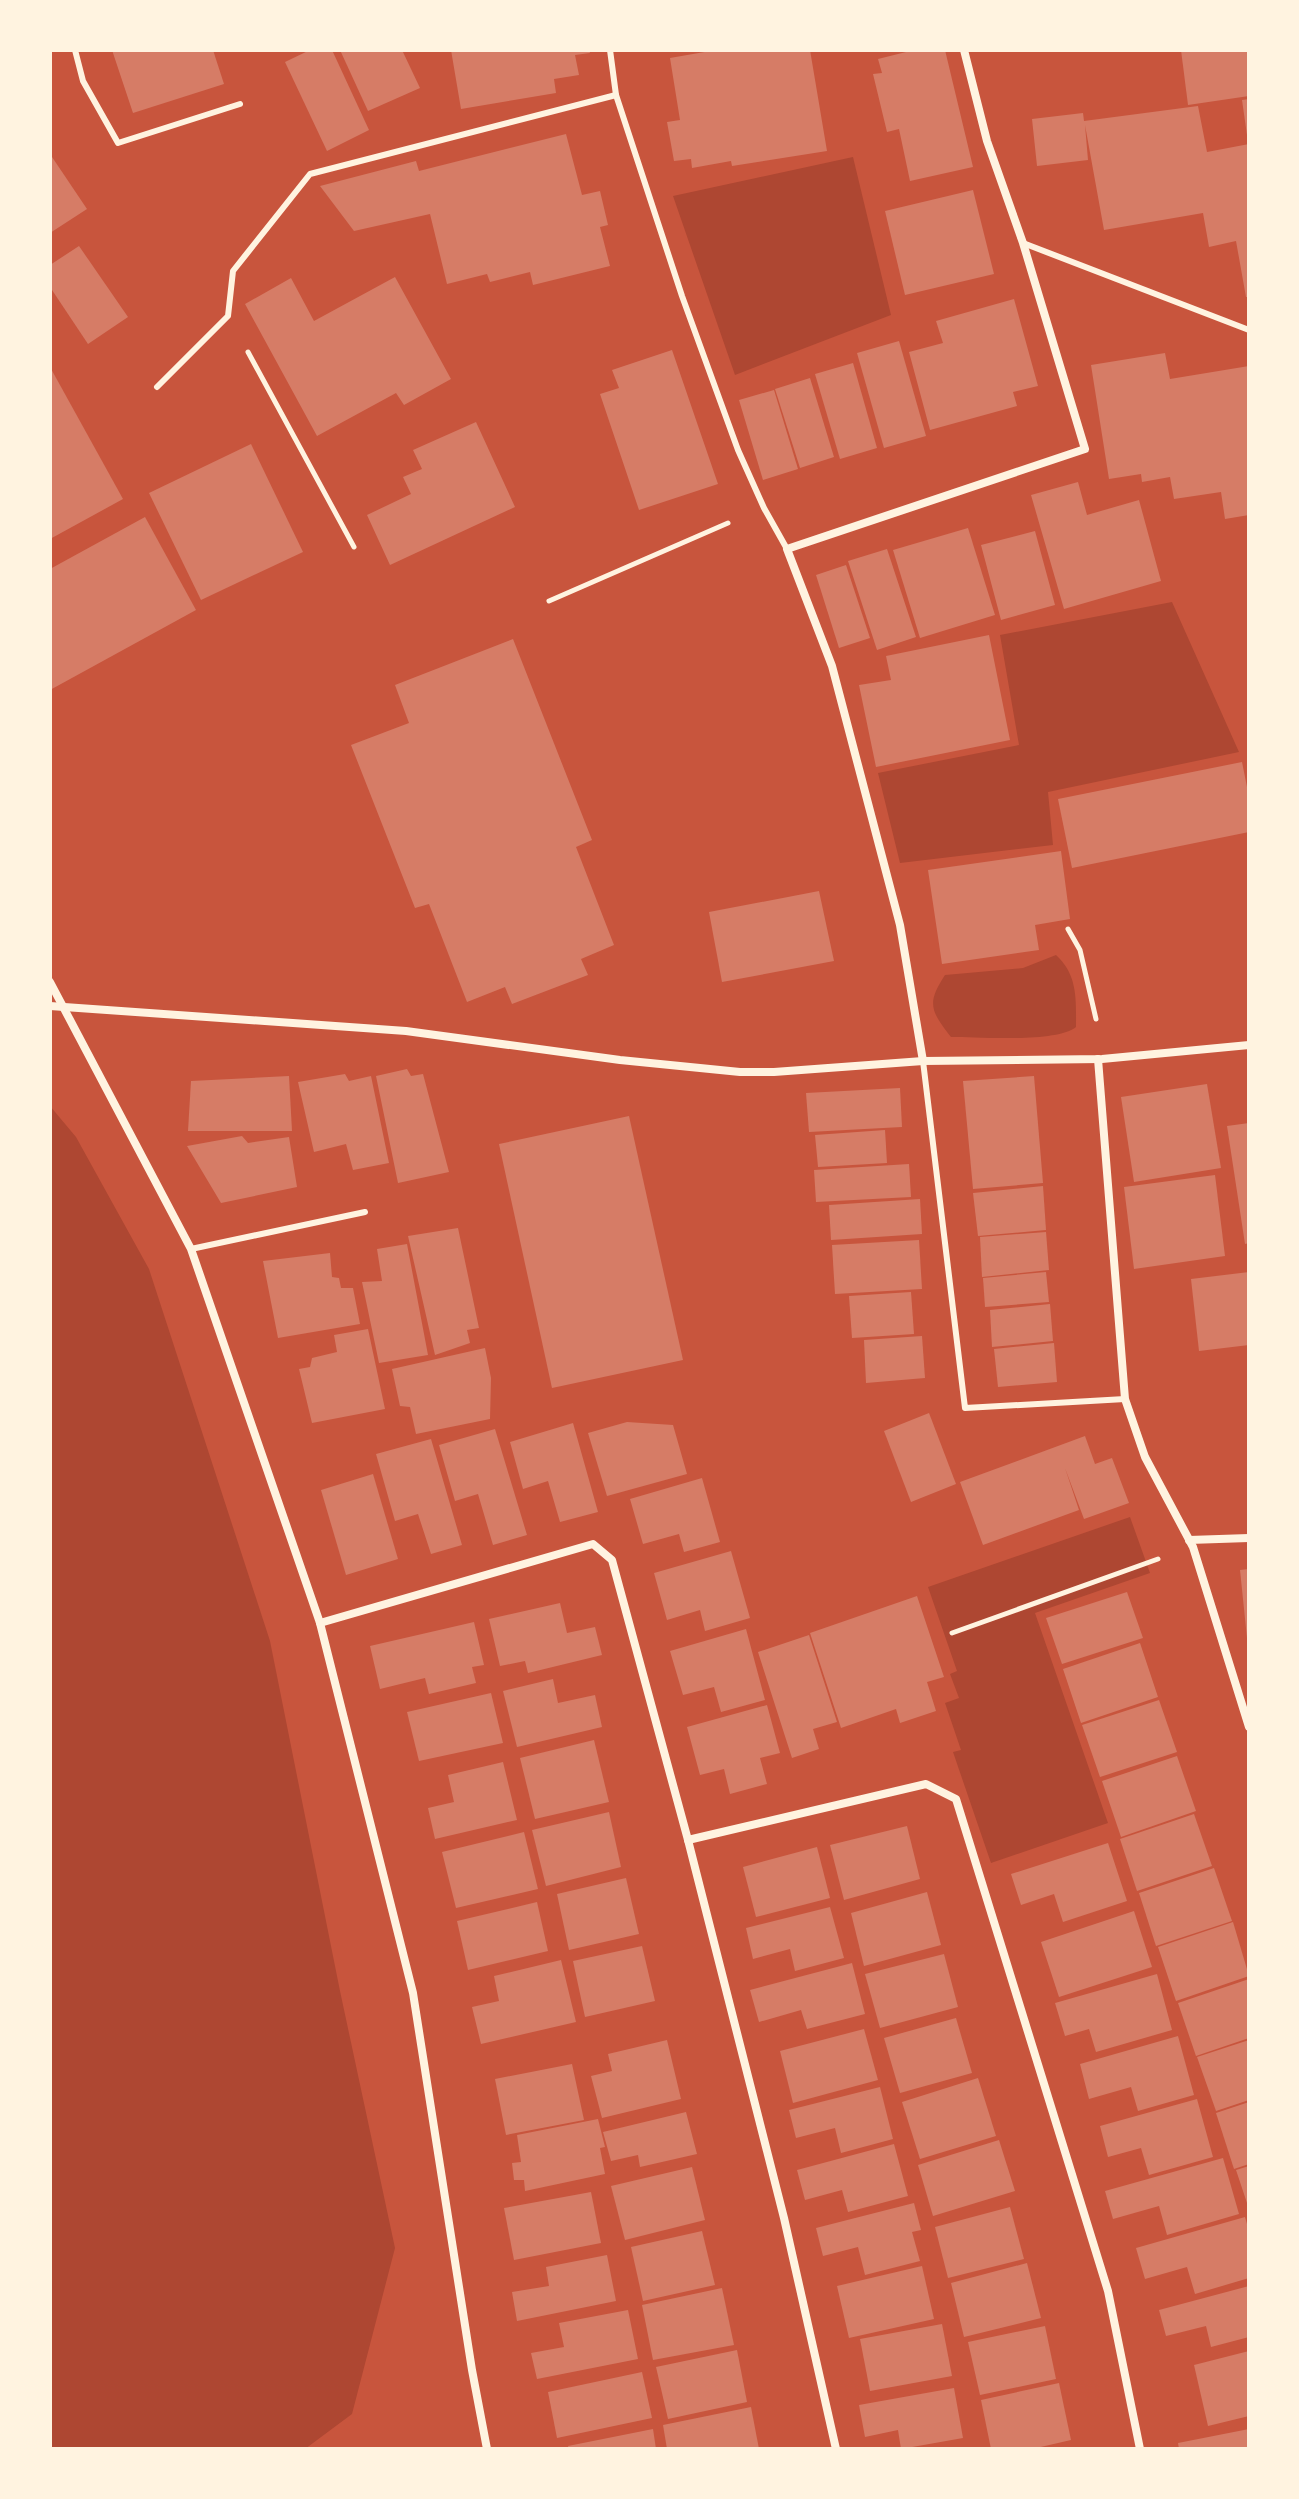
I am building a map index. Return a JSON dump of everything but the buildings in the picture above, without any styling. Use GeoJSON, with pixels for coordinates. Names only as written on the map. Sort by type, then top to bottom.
{"type":"FeatureCollection","features":[{"type":"Feature","properties":{"kind":"street"},"geometry":{"type":"LineString","coordinates":[[923,1061],[900,925],[832,666],[787,549],[1085,449],[1023,243],[987,141],[964,50]]}},
{"type":"Feature","properties":{"kind":"street"},"geometry":{"type":"LineString","coordinates":[[50,982],[191,1249],[320,1623],[413,1993],[469,2354],[487,2449]]}},
{"type":"Feature","properties":{"kind":"street"},"geometry":{"type":"LineString","coordinates":[[50,1006],[406,1031],[620,1060],[740,1072],[923,1061],[1100,1059],[1249,1045]]}},
{"type":"Feature","properties":{"kind":"street"},"geometry":{"type":"LineString","coordinates":[[1100,1059],[1125,1399],[1145,1457],[1191,1544],[1249,1727]]}},
{"type":"Feature","properties":{"kind":"street"},"geometry":{"type":"LineString","coordinates":[[1191,1544],[1249,1538]]}},
{"type":"Feature","properties":{"kind":"street"},"geometry":{"type":"LineString","coordinates":[[320,1623],[593,1544],[612,1560],[688,1840],[784,2218],[836,2449]]}},
{"type":"Feature","properties":{"kind":"street"},"geometry":{"type":"LineString","coordinates":[[688,1840],[926,1784],[956,1799],[1108,2291],[1140,2449]]}},
{"type":"Feature","properties":{"kind":"lane"},"geometry":{"type":"LineString","coordinates":[[75,50],[83,81],[118,143],[240,104]]}},
{"type":"Feature","properties":{"kind":"lane"},"geometry":{"type":"LineString","coordinates":[[610,50],[616,95],[682,296],[738,450],[764,508],[787,549]]}},
{"type":"Feature","properties":{"kind":"lane"},"geometry":{"type":"LineString","coordinates":[[157,387],[228,316],[233,271],[310,174],[616,95]]}},
{"type":"Feature","properties":{"kind":"lane"},"geometry":{"type":"LineString","coordinates":[[1023,243],[1249,330]]}},
{"type":"Feature","properties":{"kind":"lane"},"geometry":{"type":"LineString","coordinates":[[923,1061],[965,1408],[1125,1399]]}},
{"type":"Feature","properties":{"kind":"lane"},"geometry":{"type":"LineString","coordinates":[[191,1249],[365,1212]]}},
{"type":"Feature","properties":{"kind":"path"},"geometry":{"type":"LineString","coordinates":[[228,316],[354,547]]}},
{"type":"Feature","properties":{"kind":"path"},"geometry":{"type":"LineString","coordinates":[[549,601],[764,508]]}},
{"type":"Feature","properties":{"kind":"path"},"geometry":{"type":"LineString","coordinates":[[1068,929],[1080,950],[1101,1043],[1100,1059]]}},
{"type":"Feature","properties":{"kind":"path"},"geometry":{"type":"LineString","coordinates":[[952,1633],[1191,1544]]}},
{"type":"Feature","properties":{"kind":"shaded area"},"geometry":{"type":"Polygon","coordinates":[[[853,157],[891,315],[735,375],[673,196],[853,157]]]}},
{"type":"Feature","properties":{"kind":"shaded area"},"geometry":{"type":"Polygon","coordinates":[[[1172,602],[1239,752],[1048,792],[1053,845],[900,863],[878,773],[1019,745],[1000,635],[1172,602]]]}},
{"type":"Feature","properties":{"kind":"shaded area"},"geometry":{"type":"Polygon","coordinates":[[[1056,955],[1068,971],[1074,988],[1076,1027],[1066,1032],[1017,1038],[951,1037],[935,1014],[935,993],[945,975],[1023,968],[1056,955]]]}},
{"type":"Feature","properties":{"kind":"shaded area"},"geometry":{"type":"Polygon","coordinates":[[[50,1106],[76,1137],[149,1269],[270,1641],[395,2248],[352,2414],[305,2449],[50,2449],[50,1106]]]}},
{"type":"Feature","properties":{"kind":"shaded area"},"geometry":{"type":"Polygon","coordinates":[[[1130,1517],[1150,1573],[1035,1613],[1108,1823],[991,1863],[953,1752],[961,1750],[945,1703],[959,1698],[950,1674],[957,1671],[928,1587],[1130,1517]]]}}]}
